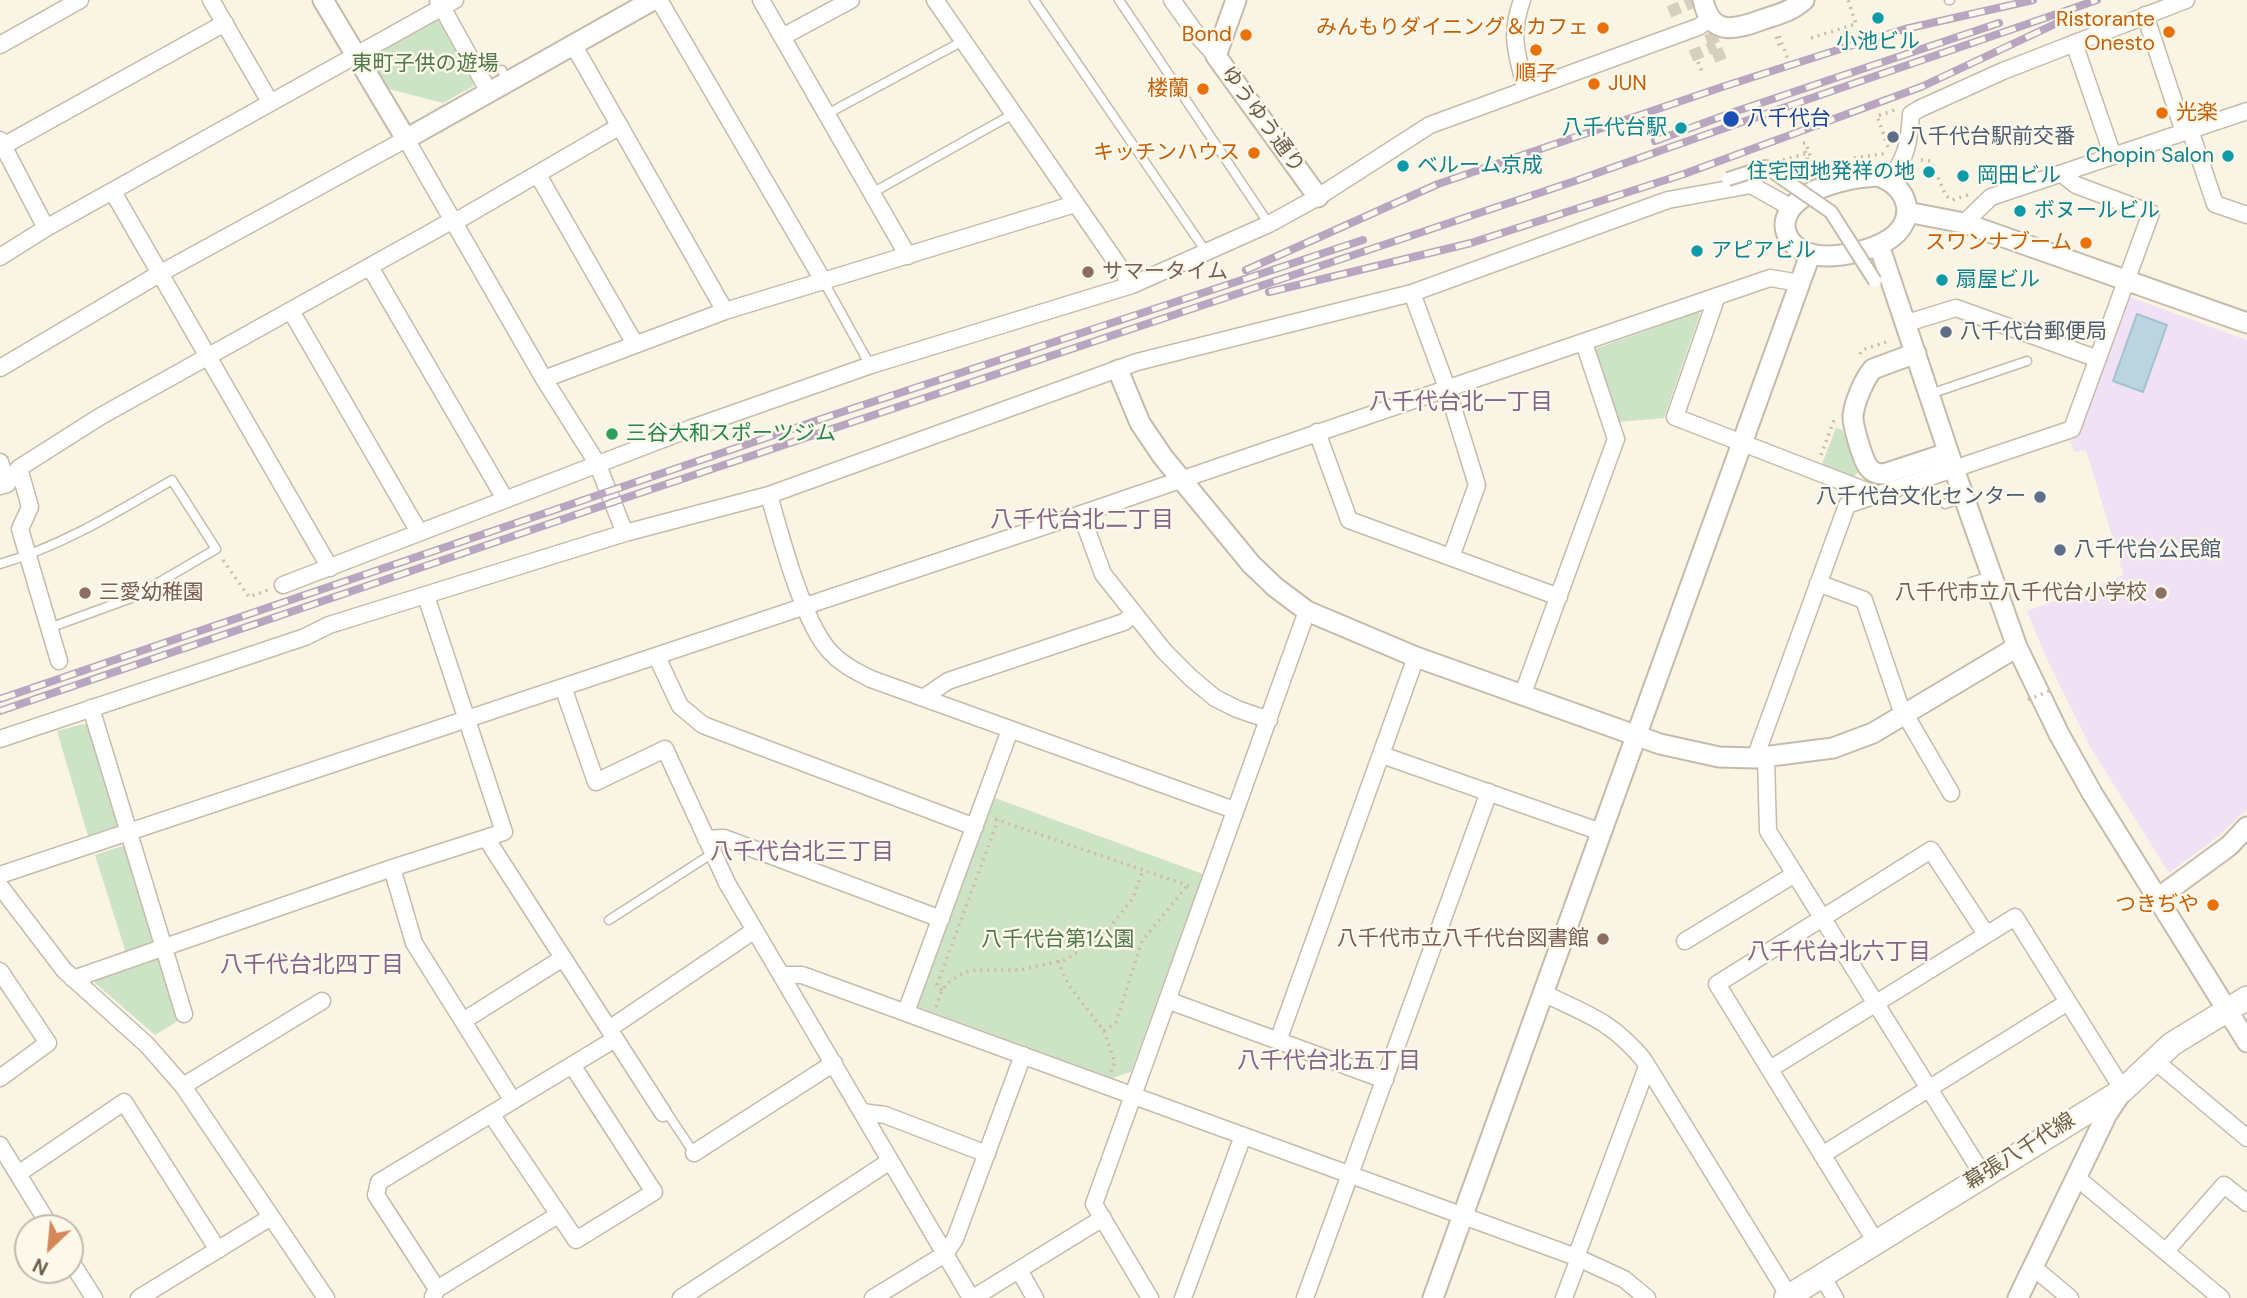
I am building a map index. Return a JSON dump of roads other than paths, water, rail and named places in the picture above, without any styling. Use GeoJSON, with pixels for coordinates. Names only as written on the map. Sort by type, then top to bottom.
{"type":"FeatureCollection","features":[{"type":"Feature","properties":{"kind":"main road","name":"幕張八千代線"},"geometry":{"type":"LineString","coordinates":[[1787,1297],[2123,1090],[2172,1044],[2247,998]]}},
{"type":"Feature","properties":{"kind":"street"},"geometry":{"type":"LineString","coordinates":[[0,45],[80,0]]}},
{"type":"Feature","properties":{"kind":"street"},"geometry":{"type":"LineString","coordinates":[[211,0],[270,102]]}},
{"type":"Feature","properties":{"kind":"street"},"geometry":{"type":"LineString","coordinates":[[323,0],[544,379],[597,463],[625,533]]}},
{"type":"Feature","properties":{"kind":"street"},"geometry":{"type":"LineString","coordinates":[[0,368],[159,274],[656,0],[730,113],[824,282]]}},
{"type":"Feature","properties":{"kind":"street"},"geometry":{"type":"LineString","coordinates":[[761,0],[908,256]]}},
{"type":"Feature","properties":{"kind":"street"},"geometry":{"type":"LineString","coordinates":[[782,37],[851,0]]}},
{"type":"Feature","properties":{"kind":"street"},"geometry":{"type":"LineString","coordinates":[[935,0],[1132,285]]}},
{"type":"Feature","properties":{"kind":"street"},"geometry":{"type":"LineString","coordinates":[[1172,0],[1216,56]]}},
{"type":"Feature","properties":{"kind":"street","name":"ゆうゆう通り"},"geometry":{"type":"LineString","coordinates":[[1236,0],[1216,56],[1318,197]]}},
{"type":"Feature","properties":{"kind":"street"},"geometry":{"type":"LineString","coordinates":[[1522,0],[1516,19],[1514,40],[1526,90]]}},
{"type":"Feature","properties":{"kind":"street"},"geometry":{"type":"LineString","coordinates":[[1703,0],[1711,19],[1727,28],[1737,29],[1791,10],[1804,0]]}},
{"type":"Feature","properties":{"kind":"street"},"geometry":{"type":"LineString","coordinates":[[1889,180],[1902,164],[1908,146],[1911,114],[1991,77],[2186,0]]}},
{"type":"Feature","properties":{"kind":"street"},"geometry":{"type":"LineString","coordinates":[[0,257],[46,228],[355,56],[445,2],[489,92]]}},
{"type":"Feature","properties":{"kind":"street"},"geometry":{"type":"LineString","coordinates":[[2144,15],[2215,204],[2247,215]]}},
{"type":"Feature","properties":{"kind":"street"},"geometry":{"type":"LineString","coordinates":[[283,585],[597,463],[871,365],[972,330],[1132,285],[1269,224],[1318,197],[1430,125],[1526,90],[1577,77],[1637,56],[1711,19]]}},
{"type":"Feature","properties":{"kind":"street"},"geometry":{"type":"LineString","coordinates":[[46,228],[2,143],[225,23]]}},
{"type":"Feature","properties":{"kind":"street"},"geometry":{"type":"LineString","coordinates":[[2074,43],[2113,156]]}},
{"type":"Feature","properties":{"kind":"street"},"geometry":{"type":"LineString","coordinates":[[574,46],[605,108],[620,126],[729,313]]}},
{"type":"Feature","properties":{"kind":"street"},"geometry":{"type":"LineString","coordinates":[[1964,223],[1991,197],[2247,111]]}},
{"type":"Feature","properties":{"kind":"street"},"geometry":{"type":"LineString","coordinates":[[3,485],[19,468],[101,416],[538,175],[620,126]]}},
{"type":"Feature","properties":{"kind":"street"},"geometry":{"type":"LineString","coordinates":[[1728,179],[1766,167],[1831,212],[1875,281]]}},
{"type":"Feature","properties":{"kind":"street"},"geometry":{"type":"LineString","coordinates":[[1916,353],[1872,369],[1854,412],[1853,423],[1868,466],[1877,474],[1951,461],[2073,429],[2151,213],[2076,184],[2062,174]]}},
{"type":"Feature","properties":{"kind":"street"},"geometry":{"type":"LineString","coordinates":[[538,175],[635,344]]}},
{"type":"Feature","properties":{"kind":"street"},"geometry":{"type":"LineString","coordinates":[[1878,176],[1898,186],[1904,195],[1907,212],[1895,235],[1879,245],[1830,256],[1810,255],[1796,249],[1790,241],[1786,222],[1792,208],[1801,198],[1812,193],[1854,179],[1878,176]]}},
{"type":"Feature","properties":{"kind":"street"},"geometry":{"type":"LineString","coordinates":[[0,739],[304,637],[330,625],[625,533],[769,495],[1136,362],[1164,360],[1412,293],[1668,200],[1751,184],[1792,208]]}},
{"type":"Feature","properties":{"kind":"street"},"geometry":{"type":"LineString","coordinates":[[113,192],[330,568]]}},
{"type":"Feature","properties":{"kind":"street"},"geometry":{"type":"LineString","coordinates":[[544,379],[635,344],[729,313],[1075,204]]}},
{"type":"Feature","properties":{"kind":"street"},"geometry":{"type":"LineString","coordinates":[[1907,212],[1964,223],[2247,323]]}},
{"type":"Feature","properties":{"kind":"street"},"geometry":{"type":"LineString","coordinates":[[1879,245],[2017,647],[2059,734],[2092,793],[2247,1042]]}},
{"type":"Feature","properties":{"kind":"street"},"geometry":{"type":"LineString","coordinates":[[1433,1298],[1810,255]]}},
{"type":"Feature","properties":{"kind":"street"},"geometry":{"type":"LineString","coordinates":[[370,267],[505,499]]}},
{"type":"Feature","properties":{"kind":"street"},"geometry":{"type":"LineString","coordinates":[[0,875],[1081,514],[1181,479],[1242,454],[1333,427],[1770,278],[1800,284]]}},
{"type":"Feature","properties":{"kind":"street"},"geometry":{"type":"LineString","coordinates":[[1412,293],[1447,388],[1478,485],[1451,557]]}},
{"type":"Feature","properties":{"kind":"street"},"geometry":{"type":"LineString","coordinates":[[1717,296],[1675,417],[1743,442],[1869,500]]}},
{"type":"Feature","properties":{"kind":"street"},"geometry":{"type":"LineString","coordinates":[[1907,324],[1956,308],[2098,359]]}},
{"type":"Feature","properties":{"kind":"street"},"geometry":{"type":"LineString","coordinates":[[291,312],[419,532]]}},
{"type":"Feature","properties":{"kind":"street"},"geometry":{"type":"LineString","coordinates":[[1522,696],[1616,439],[1584,343]]}},
{"type":"Feature","properties":{"kind":"street"},"geometry":{"type":"LineString","coordinates":[[1118,370],[1140,422],[1181,479],[1251,564],[1275,587],[1307,611],[1416,657],[1684,751],[1719,757],[1760,758],[1833,748],[1873,733],[2017,647]]}},
{"type":"Feature","properties":{"kind":"street"},"geometry":{"type":"LineString","coordinates":[[1333,427],[1349,520],[1559,597]]}},
{"type":"Feature","properties":{"kind":"street"},"geometry":{"type":"LineString","coordinates":[[1951,461],[1869,500],[1847,505],[1760,758],[1768,831],[1983,1174]]}},
{"type":"Feature","properties":{"kind":"street"},"geometry":{"type":"LineString","coordinates":[[0,462],[3,485]]}},
{"type":"Feature","properties":{"kind":"street"},"geometry":{"type":"LineString","coordinates":[[19,468],[30,507],[19,529],[59,661]]}},
{"type":"Feature","properties":{"kind":"street"},"geometry":{"type":"LineString","coordinates":[[769,495],[805,606],[825,646],[847,667],[871,680],[1234,810]]}},
{"type":"Feature","properties":{"kind":"street"},"geometry":{"type":"LineString","coordinates":[[1081,514],[1103,574],[1134,614],[1191,678],[1215,698],[1269,720]]}},
{"type":"Feature","properties":{"kind":"street"},"geometry":{"type":"LineString","coordinates":[[1818,583],[1864,600],[1904,715],[1951,793]]}},
{"type":"Feature","properties":{"kind":"street"},"geometry":{"type":"LineString","coordinates":[[73,979],[504,832],[426,596]]}},
{"type":"Feature","properties":{"kind":"street"},"geometry":{"type":"LineString","coordinates":[[1150,1298],[1094,1204],[1307,611]]}},
{"type":"Feature","properties":{"kind":"street"},"geometry":{"type":"LineString","coordinates":[[923,698],[948,681],[1124,622],[1134,614]]}},
{"type":"Feature","properties":{"kind":"street"},"geometry":{"type":"LineString","coordinates":[[657,657],[680,706],[703,725],[980,821]]}},
{"type":"Feature","properties":{"kind":"street"},"geometry":{"type":"LineString","coordinates":[[1278,1041],[1416,657]]}},
{"type":"Feature","properties":{"kind":"street"},"geometry":{"type":"LineString","coordinates":[[563,687],[596,782],[665,749],[727,883],[972,1298],[1103,1218]]}},
{"type":"Feature","properties":{"kind":"street"},"geometry":{"type":"LineString","coordinates":[[91,708],[184,1014]]}},
{"type":"Feature","properties":{"kind":"street"},"geometry":{"type":"LineString","coordinates":[[906,1013],[980,821],[1010,730]]}},
{"type":"Feature","properties":{"kind":"street"},"geometry":{"type":"LineString","coordinates":[[1382,755],[1601,832]]}},
{"type":"Feature","properties":{"kind":"street"},"geometry":{"type":"LineString","coordinates":[[1305,1298],[1489,792]]}},
{"type":"Feature","properties":{"kind":"street"},"geometry":{"type":"LineString","coordinates":[[2158,898],[2229,846],[2247,827]]}},
{"type":"Feature","properties":{"kind":"street"},"geometry":{"type":"LineString","coordinates":[[486,838],[663,1113]]}},
{"type":"Feature","properties":{"kind":"street"},"geometry":{"type":"LineString","coordinates":[[710,846],[724,838],[941,919]]}},
{"type":"Feature","properties":{"kind":"street"},"geometry":{"type":"LineString","coordinates":[[1876,1242],[1717,984],[1931,850],[1986,934]]}},
{"type":"Feature","properties":{"kind":"street"},"geometry":{"type":"LineString","coordinates":[[392,868],[414,943],[513,1101]]}},
{"type":"Feature","properties":{"kind":"street"},"geometry":{"type":"LineString","coordinates":[[1685,941],[1795,874]]}},
{"type":"Feature","properties":{"kind":"street"},"geometry":{"type":"LineString","coordinates":[[0,886],[73,979],[147,1045],[183,1086],[326,1298]]}},
{"type":"Feature","properties":{"kind":"street"},"geometry":{"type":"LineString","coordinates":[[1770,1069],[2015,917],[2123,1090],[2106,1114],[2018,1298]]}},
{"type":"Feature","properties":{"kind":"street"},"geometry":{"type":"LineString","coordinates":[[558,1214],[435,1293],[376,1195],[379,1182],[572,1065],[755,930]]}},
{"type":"Feature","properties":{"kind":"street"},"geometry":{"type":"LineString","coordinates":[[463,1021],[563,958]]}},
{"type":"Feature","properties":{"kind":"street"},"geometry":{"type":"LineString","coordinates":[[0,971],[48,1043],[0,1078]]}},
{"type":"Feature","properties":{"kind":"street"},"geometry":{"type":"LineString","coordinates":[[782,975],[802,975],[1463,1214],[1578,1258],[1624,1279],[1647,1298]]}},
{"type":"Feature","properties":{"kind":"street"},"geometry":{"type":"LineString","coordinates":[[1543,993],[1604,1022],[1626,1039],[1647,1067],[1787,1297]]}},
{"type":"Feature","properties":{"kind":"street"},"geometry":{"type":"LineString","coordinates":[[1167,1000],[1385,1080]]}},
{"type":"Feature","properties":{"kind":"street"},"geometry":{"type":"LineString","coordinates":[[183,1086],[322,1001]]}},
{"type":"Feature","properties":{"kind":"street"},"geometry":{"type":"LineString","coordinates":[[1822,1155],[2068,1002]]}},
{"type":"Feature","properties":{"kind":"street"},"geometry":{"type":"LineString","coordinates":[[873,1298],[945,1254],[955,1239],[1023,1055]]}},
{"type":"Feature","properties":{"kind":"street"},"geometry":{"type":"LineString","coordinates":[[2154,1060],[2247,1138]]}},
{"type":"Feature","properties":{"kind":"street"},"geometry":{"type":"LineString","coordinates":[[694,1153],[834,1063]]}},
{"type":"Feature","properties":{"kind":"street"},"geometry":{"type":"LineString","coordinates":[[491,1114],[576,1240],[654,1192],[572,1065]]}},
{"type":"Feature","properties":{"kind":"street"},"geometry":{"type":"LineString","coordinates":[[1564,1298],[1647,1067]]}},
{"type":"Feature","properties":{"kind":"street"},"geometry":{"type":"LineString","coordinates":[[18,1174],[124,1101],[218,1250]]}},
{"type":"Feature","properties":{"kind":"street"},"geometry":{"type":"LineString","coordinates":[[862,1112],[885,1115],[987,1153]]}},
{"type":"Feature","properties":{"kind":"street"},"geometry":{"type":"LineString","coordinates":[[1183,1298],[1243,1136]]}},
{"type":"Feature","properties":{"kind":"street"},"geometry":{"type":"LineString","coordinates":[[0,1145],[42,1214]]}},
{"type":"Feature","properties":{"kind":"street"},"geometry":{"type":"LineString","coordinates":[[681,1298],[890,1161]]}},
{"type":"Feature","properties":{"kind":"street"},"geometry":{"type":"LineString","coordinates":[[2076,1177],[2221,1298]]}},
{"type":"Feature","properties":{"kind":"street"},"geometry":{"type":"LineString","coordinates":[[2166,1251],[2224,1185],[2247,1203]]}},
{"type":"Feature","properties":{"kind":"street"},"geometry":{"type":"LineString","coordinates":[[139,1298],[271,1217]]}},
{"type":"Feature","properties":{"kind":"street"},"geometry":{"type":"LineString","coordinates":[[2033,1267],[2070,1298]]}},
{"type":"Feature","properties":{"kind":"street"},"geometry":{"type":"LineString","coordinates":[[1018,1270],[1035,1298]]}},
{"type":"Feature","properties":{"kind":"street"},"geometry":{"type":"LineString","coordinates":[[1822,1276],[1835,1298]]}},
{"type":"Feature","properties":{"kind":"lane"},"geometry":{"type":"LineString","coordinates":[[1034,0],[1071,48],[1207,253]]}},
{"type":"Feature","properties":{"kind":"lane"},"geometry":{"type":"LineString","coordinates":[[1119,0],[1269,224]]}},
{"type":"Feature","properties":{"kind":"lane"},"geometry":{"type":"LineString","coordinates":[[826,114],[963,41]]}},
{"type":"Feature","properties":{"kind":"lane"},"geometry":{"type":"LineString","coordinates":[[872,193],[1013,114]]}},
{"type":"Feature","properties":{"kind":"lane"},"geometry":{"type":"LineString","coordinates":[[824,282],[833,306],[871,365]]}},
{"type":"Feature","properties":{"kind":"lane"},"geometry":{"type":"LineString","coordinates":[[1930,395],[2027,361]]}},
{"type":"Feature","properties":{"kind":"lane"},"geometry":{"type":"LineString","coordinates":[[0,564],[27,556],[95,525],[172,480],[216,549],[134,597],[50,628]]}},
{"type":"Feature","properties":{"kind":"lane"},"geometry":{"type":"LineString","coordinates":[[1945,504],[1964,498]]}},
{"type":"Feature","properties":{"kind":"lane"},"geometry":{"type":"LineString","coordinates":[[1972,582],[1991,576]]}},
{"type":"Feature","properties":{"kind":"lane"},"geometry":{"type":"LineString","coordinates":[[610,920],[710,846]]}},
{"type":"Feature","properties":{"kind":"lane"},"geometry":{"type":"LineString","coordinates":[[663,1113],[666,1111],[694,1153]]}},
{"type":"Feature","properties":{"kind":"water"},"geometry":{"type":"Polygon","coordinates":[[[2137,314],[2167,325],[2143,392],[2113,381],[2137,314]]]}},
{"type":"Feature","properties":{"kind":"tunnel"},"geometry":{"type":"LineString","coordinates":[[1669,12],[1697,0]]}},
{"type":"Feature","properties":{"kind":"tunnel"},"geometry":{"type":"LineString","coordinates":[[1703,16],[1723,65]]}},
{"type":"Feature","properties":{"kind":"tunnel"},"geometry":{"type":"LineString","coordinates":[[1691,56],[1716,46]]}},
{"type":"Feature","properties":{"kind":"railway"},"geometry":{"type":"LineString","coordinates":[[1246,270],[1438,184],[1853,45],[1905,29],[2033,0]]}},
{"type":"Feature","properties":{"kind":"railway"},"geometry":{"type":"LineString","coordinates":[[0,711],[622,499],[1578,180],[2097,0]]}},
{"type":"Feature","properties":{"kind":"railway"},"geometry":{"type":"LineString","coordinates":[[1655,141],[1999,23]]}},
{"type":"Feature","properties":{"kind":"railway"},"geometry":{"type":"LineString","coordinates":[[1269,292],[1471,243],[1684,174],[1921,87],[2055,24]]}},
{"type":"Feature","properties":{"kind":"railway"},"geometry":{"type":"LineString","coordinates":[[0,699],[833,415],[1363,240]]}},
{"type":"Feature","properties":{"kind":"place","name":"小池ビル"},"geometry":{"type":"Point","coordinates":[1878,18]}},
{"type":"Feature","properties":{"kind":"place","name":"みんもりダイニング＆カフェ"},"geometry":{"type":"Point","coordinates":[1603,28]}},
{"type":"Feature","properties":{"kind":"place","name":"Ristorante Onesto"},"geometry":{"type":"Point","coordinates":[2169,32]}},
{"type":"Feature","properties":{"kind":"place","name":"Bond"},"geometry":{"type":"Point","coordinates":[1246,35]}},
{"type":"Feature","properties":{"kind":"place","name":"順子"},"geometry":{"type":"Point","coordinates":[1536,50]}},
{"type":"Feature","properties":{"kind":"place","name":"JUN"},"geometry":{"type":"Point","coordinates":[1594,84]}},
{"type":"Feature","properties":{"kind":"place","name":"楼蘭"},"geometry":{"type":"Point","coordinates":[1203,89]}},
{"type":"Feature","properties":{"kind":"place","name":"光楽"},"geometry":{"type":"Point","coordinates":[2162,113]}},
{"type":"Feature","properties":{"kind":"place","name":"八千代台"},"geometry":{"type":"Point","coordinates":[1731,119]}},
{"type":"Feature","properties":{"kind":"place","name":"八千代台駅"},"geometry":{"type":"Point","coordinates":[1681,128]}},
{"type":"Feature","properties":{"kind":"place","name":"八千代台駅前交番"},"geometry":{"type":"Point","coordinates":[1893,137]}},
{"type":"Feature","properties":{"kind":"place","name":"キッチンハウス"},"geometry":{"type":"Point","coordinates":[1254,153]}},
{"type":"Feature","properties":{"kind":"place","name":"Chopin Salon"},"geometry":{"type":"Point","coordinates":[2228,156]}},
{"type":"Feature","properties":{"kind":"place","name":"ベルーム京成"},"geometry":{"type":"Point","coordinates":[1403,166]}},
{"type":"Feature","properties":{"kind":"place","name":"住宅団地発祥の地"},"geometry":{"type":"Point","coordinates":[1929,172]}},
{"type":"Feature","properties":{"kind":"place","name":"岡田ビル"},"geometry":{"type":"Point","coordinates":[1963,176]}},
{"type":"Feature","properties":{"kind":"place","name":"ボヌールビル"},"geometry":{"type":"Point","coordinates":[2020,211]}},
{"type":"Feature","properties":{"kind":"place","name":"スワンナブーム"},"geometry":{"type":"Point","coordinates":[2086,243]}},
{"type":"Feature","properties":{"kind":"place","name":"アピアビル"},"geometry":{"type":"Point","coordinates":[1697,251]}},
{"type":"Feature","properties":{"kind":"place","name":"サマータイム"},"geometry":{"type":"Point","coordinates":[1088,272]}},
{"type":"Feature","properties":{"kind":"place","name":"扇屋ビル"},"geometry":{"type":"Point","coordinates":[1942,280]}},
{"type":"Feature","properties":{"kind":"place","name":"八千代台郵便局"},"geometry":{"type":"Point","coordinates":[1946,332]}},
{"type":"Feature","properties":{"kind":"place","name":"三谷大和スポーツジム"},"geometry":{"type":"Point","coordinates":[612,434]}},
{"type":"Feature","properties":{"kind":"place","name":"八千代台文化センター"},"geometry":{"type":"Point","coordinates":[2040,497]}},
{"type":"Feature","properties":{"kind":"place","name":"八千代台公民館"},"geometry":{"type":"Point","coordinates":[2060,550]}},
{"type":"Feature","properties":{"kind":"place","name":"三愛幼稚園"},"geometry":{"type":"Point","coordinates":[85,593]}},
{"type":"Feature","properties":{"kind":"place","name":"八千代市立八千代台小学校"},"geometry":{"type":"Point","coordinates":[2161,593]}},
{"type":"Feature","properties":{"kind":"place","name":"つきぢや"},"geometry":{"type":"Point","coordinates":[2213,905]}},
{"type":"Feature","properties":{"kind":"place","name":"八千代市立八千代台図書館"},"geometry":{"type":"Point","coordinates":[1603,939]}},
{"type":"Feature","properties":{"kind":"district","name":"八千代台北一丁目"},"geometry":{"type":"Point","coordinates":[1461,403]}},
{"type":"Feature","properties":{"kind":"district","name":"八千代台北二丁目"},"geometry":{"type":"Point","coordinates":[1082,521]}},
{"type":"Feature","properties":{"kind":"district","name":"八千代台北三丁目"},"geometry":{"type":"Point","coordinates":[802,853]}},
{"type":"Feature","properties":{"kind":"district","name":"八千代台北六丁目"},"geometry":{"type":"Point","coordinates":[1839,953]}},
{"type":"Feature","properties":{"kind":"district","name":"八千代台北四丁目"},"geometry":{"type":"Point","coordinates":[312,966]}},
{"type":"Feature","properties":{"kind":"district","name":"八千代台北五丁目"},"geometry":{"type":"Point","coordinates":[1329,1062]}},
{"type":"Feature","properties":{"kind":"park label","name":"東町子供の遊場"},"geometry":{"type":"Point","coordinates":[425,64]}},
{"type":"Feature","properties":{"kind":"park label","name":"八千代台第1公園"},"geometry":{"type":"Point","coordinates":[1058,940]}}]}
